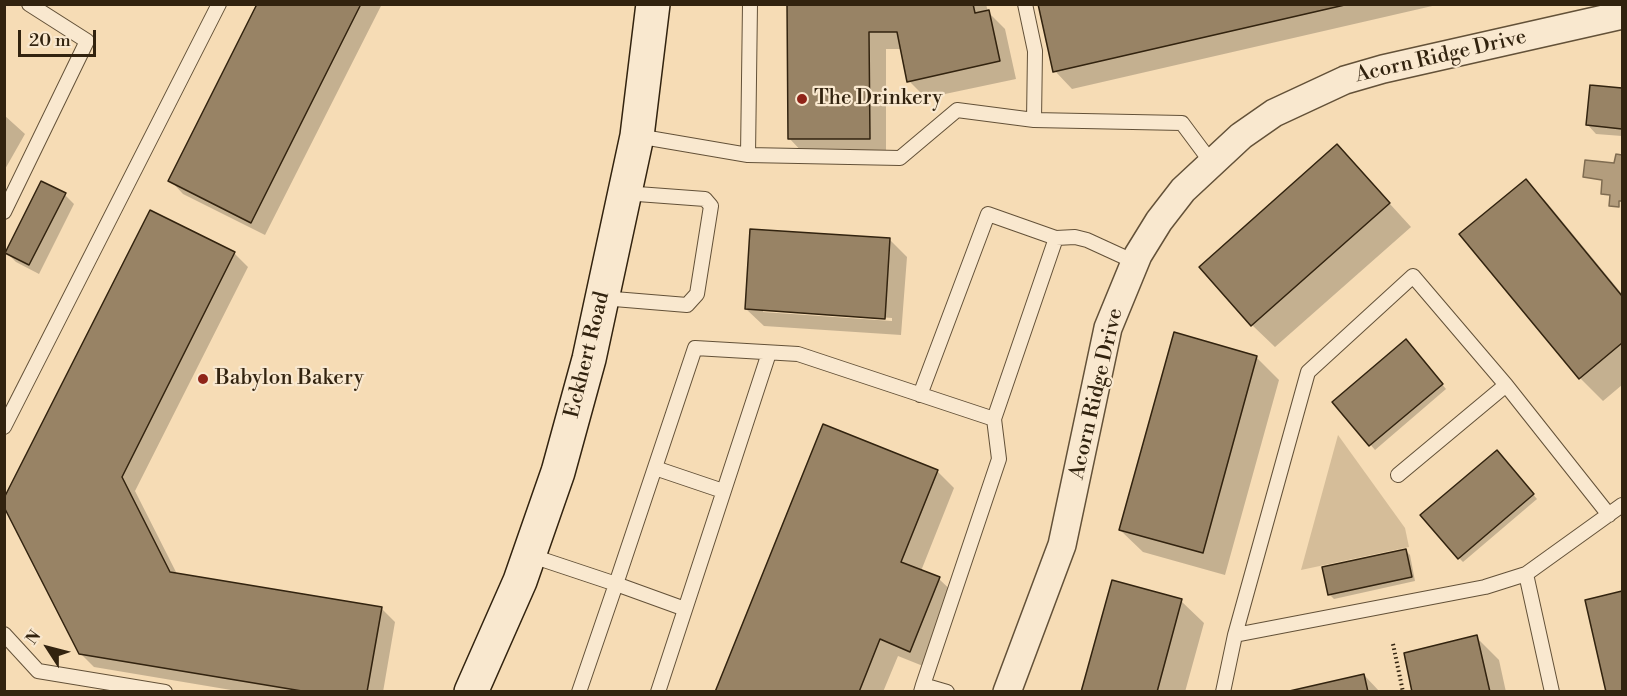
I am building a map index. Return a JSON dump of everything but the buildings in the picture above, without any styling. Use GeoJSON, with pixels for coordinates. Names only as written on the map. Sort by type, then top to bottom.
{"type":"FeatureCollection","features":[{"type":"Feature","properties":{"kind":"main road","name":"Eckhert Road"},"geometry":{"type":"LineString","coordinates":[[471,692],[529,555],[558,472],[589,359],[637,136],[653,4]]}},
{"type":"Feature","properties":{"kind":"street","name":"Acorn Ridge Drive"},"geometry":{"type":"LineString","coordinates":[[1007,692],[1062,545],[1108,328],[1135,262],[1159,221],[1184,190],[1241,136],[1274,114],[1345,80],[1383,69],[1623,15]]}},
{"type":"Feature","properties":{"kind":"lane"},"geometry":{"type":"LineString","coordinates":[[4,212],[87,41],[29,4]]}},
{"type":"Feature","properties":{"kind":"lane"},"geometry":{"type":"LineString","coordinates":[[4,427],[219,4]]}},
{"type":"Feature","properties":{"kind":"lane"},"geometry":{"type":"LineString","coordinates":[[748,155],[750,4]]}},
{"type":"Feature","properties":{"kind":"lane"},"geometry":{"type":"LineString","coordinates":[[1025,4],[1035,51],[1034,120]]}},
{"type":"Feature","properties":{"kind":"lane"},"geometry":{"type":"LineString","coordinates":[[637,136],[748,155],[900,158],[957,110],[1034,120],[1182,123],[1211,162]]}},
{"type":"Feature","properties":{"kind":"lane"},"geometry":{"type":"LineString","coordinates":[[602,298],[687,305],[697,294],[711,206],[705,199],[624,193]]}},
{"type":"Feature","properties":{"kind":"lane"},"geometry":{"type":"LineString","coordinates":[[920,395],[988,214],[1056,238],[1075,237],[1087,240],[1135,262]]}},
{"type":"Feature","properties":{"kind":"lane"},"geometry":{"type":"LineString","coordinates":[[947,692],[922,688],[999,459],[994,419],[1056,238]]}},
{"type":"Feature","properties":{"kind":"lane"},"geometry":{"type":"LineString","coordinates":[[1223,692],[1235,635],[1308,372],[1413,276],[1506,385],[1609,514]]}},
{"type":"Feature","properties":{"kind":"lane"},"geometry":{"type":"LineString","coordinates":[[579,692],[695,348],[798,354],[994,419]]}},
{"type":"Feature","properties":{"kind":"lane"},"geometry":{"type":"LineString","coordinates":[[658,692],[769,353]]}},
{"type":"Feature","properties":{"kind":"lane"},"geometry":{"type":"LineString","coordinates":[[1398,475],[1506,385]]}},
{"type":"Feature","properties":{"kind":"lane"},"geometry":{"type":"LineString","coordinates":[[655,468],[723,491]]}},
{"type":"Feature","properties":{"kind":"lane"},"geometry":{"type":"LineString","coordinates":[[1235,635],[1485,587],[1526,574],[1623,505]]}},
{"type":"Feature","properties":{"kind":"lane"},"geometry":{"type":"LineString","coordinates":[[529,555],[685,609]]}},
{"type":"Feature","properties":{"kind":"lane"},"geometry":{"type":"LineString","coordinates":[[1526,574],[1552,692]]}},
{"type":"Feature","properties":{"kind":"lane"},"geometry":{"type":"LineString","coordinates":[[4,634],[38,671],[165,692]]}},
{"type":"Feature","properties":{"kind":"path"},"geometry":{"type":"LineString","coordinates":[[1393,644],[1403,692]]}},
{"type":"Feature","properties":{"kind":"shaded area"},"geometry":{"type":"Polygon","coordinates":[[[1616,154],[1622,155],[1622,201],[1619,201],[1619,207],[1609,206],[1610,195],[1601,194],[1602,180],[1583,177],[1585,160],[1614,163],[1616,154]]]}},
{"type":"Feature","properties":{"kind":"shaded area"},"geometry":{"type":"Polygon","coordinates":[[[1338,435],[1405,528],[1409,547],[1301,570],[1338,435]]]}},
{"type":"Feature","properties":{"kind":"place","name":"The Drinkery"},"geometry":{"type":"Point","coordinates":[802,99]}},
{"type":"Feature","properties":{"kind":"place","name":"Babylon Bakery"},"geometry":{"type":"Point","coordinates":[203,379]}}]}
